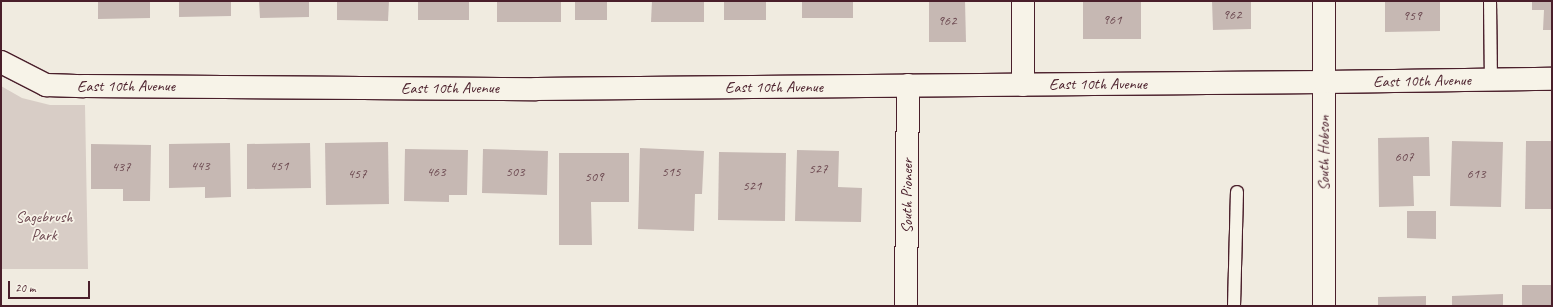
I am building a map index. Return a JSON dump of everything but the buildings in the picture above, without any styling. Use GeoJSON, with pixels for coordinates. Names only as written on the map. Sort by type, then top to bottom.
{"type":"FeatureCollection","features":[{"type":"Feature","properties":{"kind":"street"},"geometry":{"type":"LineString","coordinates":[[1023,1],[1023,85]]}},
{"type":"Feature","properties":{"kind":"street","name":"South Hobson"},"geometry":{"type":"LineString","coordinates":[[1324,1],[1324,306]]}},
{"type":"Feature","properties":{"kind":"street","name":"East 10th Avenue"},"geometry":{"type":"LineString","coordinates":[[1,62],[46,86],[536,89],[1552,79]]}},
{"type":"Feature","properties":{"kind":"street","name":"South Pioneer"},"geometry":{"type":"LineString","coordinates":[[906,306],[908,86]]}},
{"type":"Feature","properties":{"kind":"lane"},"geometry":{"type":"LineString","coordinates":[[1490,1],[1491,80]]}},
{"type":"Feature","properties":{"kind":"lane"},"geometry":{"type":"LineString","coordinates":[[1234,306],[1237,192]]}},
{"type":"Feature","properties":{"kind":"green space","name":"Sagebrush Park"},"geometry":{"type":"Polygon","coordinates":[[[1,86],[22,98],[50,105],[85,105],[88,269],[1,269],[1,86]]]}}]}
